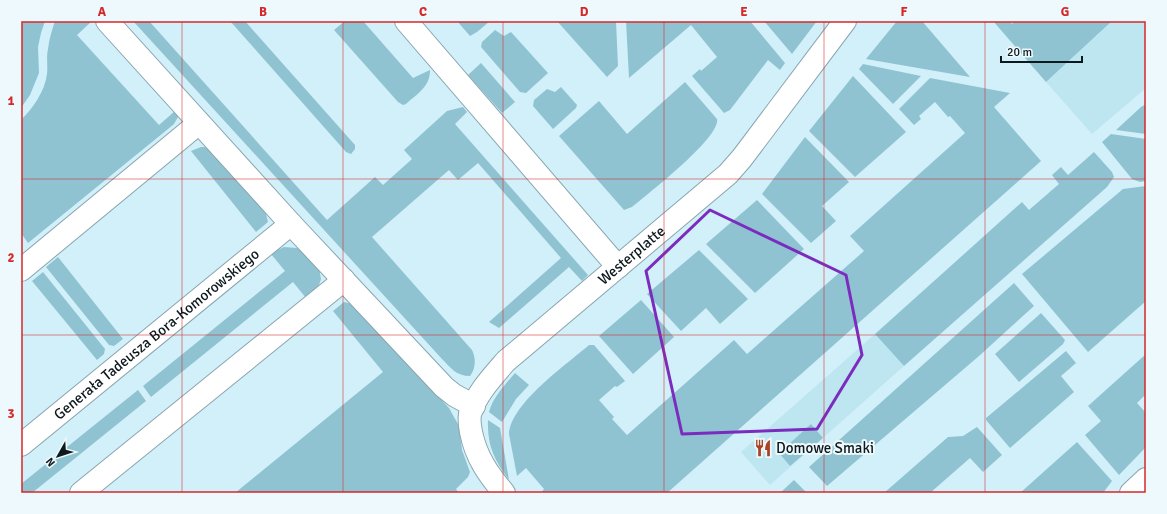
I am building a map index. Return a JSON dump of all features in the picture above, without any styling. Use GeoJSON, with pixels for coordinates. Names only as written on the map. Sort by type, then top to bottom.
{"type":"FeatureCollection","features":[{"type":"Feature","properties":{"kind":"street"},"geometry":{"type":"LineString","coordinates":[[107,21],[292,224],[444,386],[454,395],[474,406]]}},
{"type":"Feature","properties":{"kind":"street"},"geometry":{"type":"LineString","coordinates":[[406,21],[618,267]]}},
{"type":"Feature","properties":{"kind":"street","name":"Westerplatte"},"geometry":{"type":"LineString","coordinates":[[504,493],[490,476],[480,460],[474,446],[470,427],[470,415],[484,387],[506,361],[732,169],[845,21]]}},
{"type":"Feature","properties":{"kind":"street"},"geometry":{"type":"LineString","coordinates":[[21,270],[199,123]]}},
{"type":"Feature","properties":{"kind":"street","name":"Generała Tadeusza Bora-Komorowskiego"},"geometry":{"type":"LineString","coordinates":[[21,445],[292,224]]}},
{"type":"Feature","properties":{"kind":"street"},"geometry":{"type":"LineString","coordinates":[[81,493],[344,280]]}},
{"type":"Feature","properties":{"kind":"street"},"geometry":{"type":"LineString","coordinates":[[1131,493],[1146,478]]}},
{"type":"Feature","properties":{"kind":"highlighted area"},"geometry":{"type":"Polygon","coordinates":[[[710,210],[846,275],[862,355],[817,429],[682,434],[646,271],[710,210]]]}},
{"type":"Feature","properties":{"kind":"shaded area"},"geometry":{"type":"Polygon","coordinates":[[[21,21],[45,21],[38,47],[39,73],[30,95],[21,108],[21,21]]]}},
{"type":"Feature","properties":{"kind":"shaded area"},"geometry":{"type":"Polygon","coordinates":[[[55,21],[92,21],[77,35],[159,125],[175,111],[178,117],[174,124],[28,243],[21,233],[21,120],[34,105],[44,87],[47,74],[48,45],[55,21]]]}},
{"type":"Feature","properties":{"kind":"shaded area"},"geometry":{"type":"Polygon","coordinates":[[[133,21],[149,21],[327,220],[375,177],[383,185],[412,159],[404,150],[447,111],[463,107],[467,112],[455,124],[588,275],[582,281],[569,267],[499,328],[489,322],[561,258],[478,163],[458,180],[449,170],[372,237],[472,350],[475,363],[472,373],[470,376],[465,376],[457,373],[442,359],[133,21]]]}},
{"type":"Feature","properties":{"kind":"shaded area"},"geometry":{"type":"Polygon","coordinates":[[[230,21],[245,21],[355,145],[355,149],[351,154],[346,152],[230,21]]]}},
{"type":"Feature","properties":{"kind":"shaded area"},"geometry":{"type":"Polygon","coordinates":[[[345,21],[363,21],[413,78],[430,70],[426,85],[406,104],[403,105],[398,102],[334,30],[345,21]]]}},
{"type":"Feature","properties":{"kind":"shaded area"},"geometry":{"type":"Polygon","coordinates":[[[457,21],[490,21],[470,36],[457,21]]]}},
{"type":"Feature","properties":{"kind":"shaded area"},"geometry":{"type":"Polygon","coordinates":[[[557,21],[616,21],[618,66],[607,77],[557,21]]]}},
{"type":"Feature","properties":{"kind":"shaded area"},"geometry":{"type":"Polygon","coordinates":[[[626,21],[750,21],[785,63],[780,70],[768,60],[730,110],[724,113],[692,76],[700,69],[701,71],[717,57],[691,25],[629,78],[626,21]]]}},
{"type":"Feature","properties":{"kind":"shaded area"},"geometry":{"type":"Polygon","coordinates":[[[764,21],[817,21],[792,54],[764,21]]]}},
{"type":"Feature","properties":{"kind":"shaded area"},"geometry":{"type":"Polygon","coordinates":[[[897,21],[922,21],[970,77],[866,59],[897,21]]]}},
{"type":"Feature","properties":{"kind":"shaded area"},"geometry":{"type":"Polygon","coordinates":[[[993,21],[1010,21],[1012,24],[1015,21],[1112,21],[1046,82],[993,21]]]}},
{"type":"Feature","properties":{"kind":"shaded area"},"geometry":{"type":"Polygon","coordinates":[[[1112,21],[1146,21],[1146,88],[1092,134],[1046,82],[1112,21]]]}},
{"type":"Feature","properties":{"kind":"shaded area"},"geometry":{"type":"Polygon","coordinates":[[[495,30],[504,36],[511,32],[548,73],[526,93],[520,92],[481,47],[482,42],[495,30]]]}},
{"type":"Feature","properties":{"kind":"shaded area"},"geometry":{"type":"Polygon","coordinates":[[[481,63],[515,102],[502,113],[468,75],[481,63]]]}},
{"type":"Feature","properties":{"kind":"shaded area"},"geometry":{"type":"Polygon","coordinates":[[[863,64],[921,76],[893,104],[859,69],[863,64]]]}},
{"type":"Feature","properties":{"kind":"shaded area"},"geometry":{"type":"Polygon","coordinates":[[[853,76],[906,132],[855,177],[809,131],[853,76]]]}},
{"type":"Feature","properties":{"kind":"shaded area"},"geometry":{"type":"Polygon","coordinates":[[[930,78],[1010,93],[994,107],[1041,161],[667,493],[541,493],[544,489],[526,468],[517,476],[509,434],[512,422],[529,397],[541,385],[589,345],[594,345],[625,381],[617,387],[615,386],[599,400],[614,417],[612,419],[627,435],[734,340],[747,354],[864,251],[850,236],[965,133],[935,102],[919,116],[921,119],[914,125],[899,109],[930,78]]]}},
{"type":"Feature","properties":{"kind":"shaded area"},"geometry":{"type":"Polygon","coordinates":[[[685,82],[717,119],[715,127],[708,139],[682,165],[632,207],[624,210],[559,136],[599,101],[627,134],[685,82]]]}},
{"type":"Feature","properties":{"kind":"shaded area"},"geometry":{"type":"Polygon","coordinates":[[[561,87],[577,105],[576,108],[553,129],[533,106],[534,100],[547,89],[555,92],[561,87]]]}},
{"type":"Feature","properties":{"kind":"shaded area"},"geometry":{"type":"Polygon","coordinates":[[[1146,104],[1146,134],[1116,130],[1141,107],[1146,104]]]}},
{"type":"Feature","properties":{"kind":"shaded area"},"geometry":{"type":"Polygon","coordinates":[[[1111,134],[1146,139],[1146,181],[1140,182],[1132,179],[1102,142],[1111,134]]]}},
{"type":"Feature","properties":{"kind":"shaded area"},"geometry":{"type":"Polygon","coordinates":[[[805,137],[849,182],[822,206],[836,221],[811,243],[762,194],[805,137]]]}},
{"type":"Feature","properties":{"kind":"shaded area"},"geometry":{"type":"Polygon","coordinates":[[[201,147],[209,149],[265,210],[268,222],[256,232],[191,151],[201,147]]]}},
{"type":"Feature","properties":{"kind":"shaded area"},"geometry":{"type":"Polygon","coordinates":[[[1094,152],[1112,172],[1114,177],[1107,187],[904,366],[875,334],[1022,202],[1029,210],[1059,184],[1052,175],[1061,167],[1068,175],[1094,152]]]}},
{"type":"Feature","properties":{"kind":"shaded area"},"geometry":{"type":"Polygon","coordinates":[[[1146,186],[1146,301],[1088,352],[1022,274],[1123,189],[1146,186]]]}},
{"type":"Feature","properties":{"kind":"shaded area"},"geometry":{"type":"Polygon","coordinates":[[[757,200],[804,249],[755,293],[706,244],[757,200]]]}},
{"type":"Feature","properties":{"kind":"shaded area"},"geometry":{"type":"Polygon","coordinates":[[[284,247],[297,248],[304,251],[319,268],[321,279],[319,285],[306,298],[293,282],[151,397],[143,386],[285,271],[271,254],[284,247]]]}},
{"type":"Feature","properties":{"kind":"shaded area"},"geometry":{"type":"Polygon","coordinates":[[[699,250],[748,299],[720,324],[706,308],[681,331],[647,294],[699,250]]]}},
{"type":"Feature","properties":{"kind":"shaded area"},"geometry":{"type":"Polygon","coordinates":[[[58,257],[123,339],[114,346],[109,345],[46,267],[58,257]]]}},
{"type":"Feature","properties":{"kind":"shaded area"},"geometry":{"type":"Polygon","coordinates":[[[43,272],[105,349],[104,354],[97,360],[32,281],[43,272]]]}},
{"type":"Feature","properties":{"kind":"shaded area"},"geometry":{"type":"Polygon","coordinates":[[[1014,283],[1034,306],[979,356],[827,486],[809,467],[1014,283]]]}},
{"type":"Feature","properties":{"kind":"shaded area"},"geometry":{"type":"Polygon","coordinates":[[[641,300],[674,337],[633,374],[599,336],[641,300]]]}},
{"type":"Feature","properties":{"kind":"shaded area"},"geometry":{"type":"Polygon","coordinates":[[[344,302],[352,304],[449,408],[459,426],[462,450],[470,472],[468,477],[456,489],[459,493],[235,493],[383,372],[333,311],[344,302]]]}},
{"type":"Feature","properties":{"kind":"shaded area"},"geometry":{"type":"Polygon","coordinates":[[[1041,313],[1065,340],[1063,344],[1019,382],[995,354],[1041,313]]]}},
{"type":"Feature","properties":{"kind":"shaded area"},"geometry":{"type":"Polygon","coordinates":[[[875,334],[904,366],[770,485],[741,452],[875,334]]]}},
{"type":"Feature","properties":{"kind":"shaded area"},"geometry":{"type":"Polygon","coordinates":[[[1066,351],[1076,363],[1061,376],[1074,392],[1010,448],[986,420],[986,418],[1066,351]]]}},
{"type":"Feature","properties":{"kind":"shaded area"},"geometry":{"type":"Polygon","coordinates":[[[1146,354],[1146,394],[1137,403],[1146,413],[1146,447],[1119,475],[1085,435],[1101,421],[1088,406],[1146,354]]]}},
{"type":"Feature","properties":{"kind":"shaded area"},"geometry":{"type":"Polygon","coordinates":[[[515,373],[529,385],[516,399],[502,422],[489,412],[496,396],[515,373]]]}},
{"type":"Feature","properties":{"kind":"shaded area"},"geometry":{"type":"Polygon","coordinates":[[[138,390],[146,401],[32,493],[21,493],[21,484],[138,390]]]}},
{"type":"Feature","properties":{"kind":"shaded area"},"geometry":{"type":"Polygon","coordinates":[[[488,420],[500,428],[509,480],[499,466],[492,452],[488,420]]]}},
{"type":"Feature","properties":{"kind":"shaded area"},"geometry":{"type":"Polygon","coordinates":[[[811,424],[823,438],[790,466],[779,453],[811,424]]]}},
{"type":"Feature","properties":{"kind":"shaded area"},"geometry":{"type":"Polygon","coordinates":[[[977,427],[1002,455],[983,472],[970,458],[930,493],[884,493],[948,437],[963,436],[977,427]]]}},
{"type":"Feature","properties":{"kind":"shaded area"},"geometry":{"type":"Polygon","coordinates":[[[1077,442],[1112,481],[1103,493],[1020,493],[1077,442]]]}},
{"type":"Feature","properties":{"kind":"shaded area"},"geometry":{"type":"Polygon","coordinates":[[[794,480],[807,493],[780,493],[794,480]]]}},
{"type":"Feature","properties":{"kind":"place","name":"Domowe Smaki"},"geometry":{"type":"Point","coordinates":[763,448]}}]}
